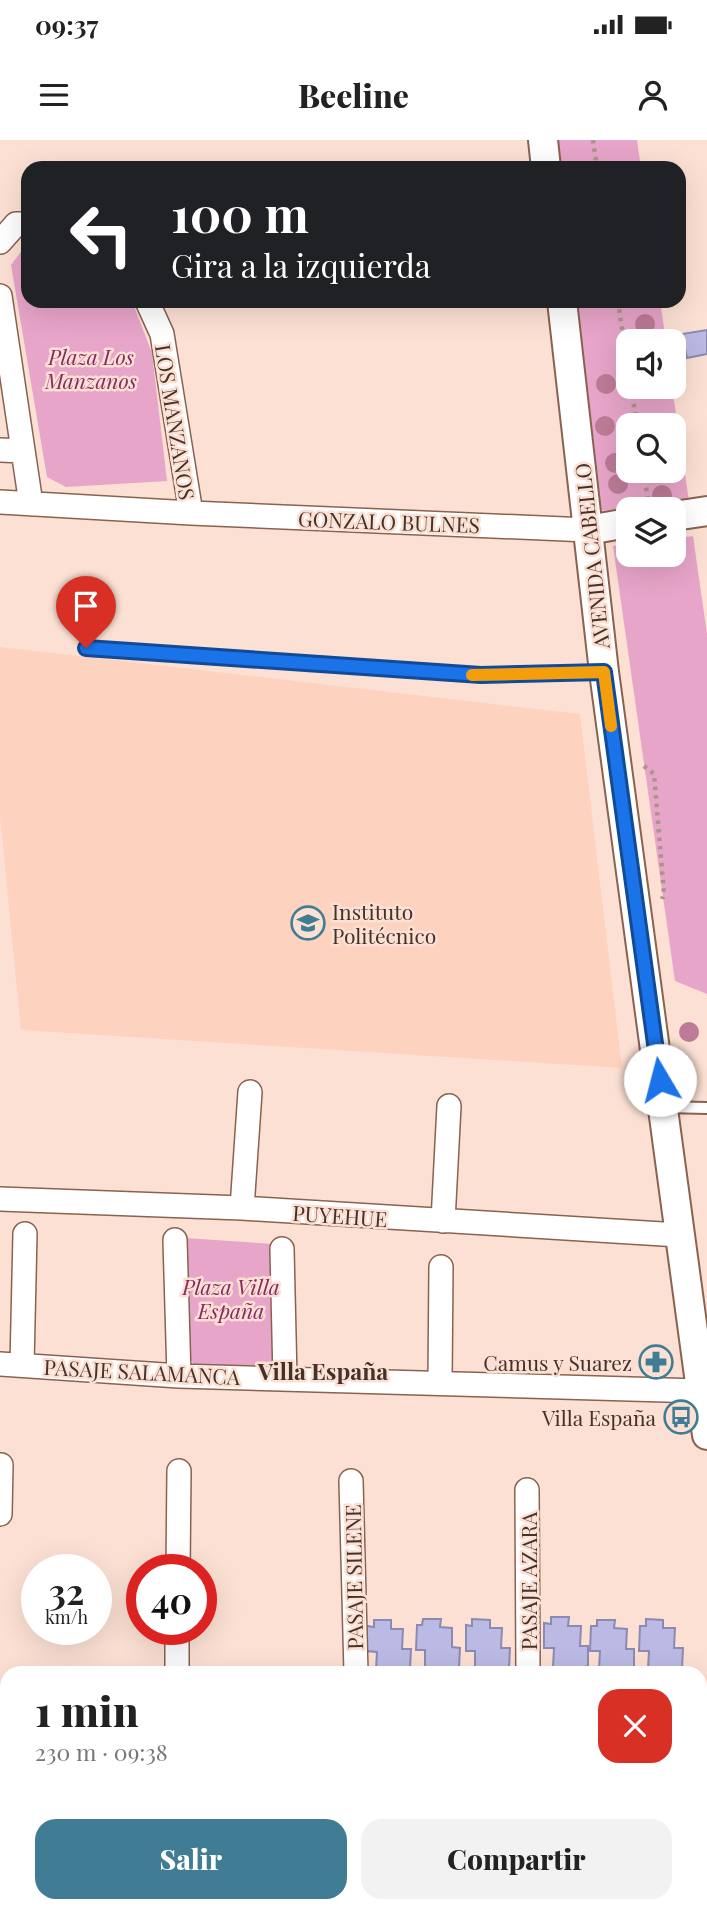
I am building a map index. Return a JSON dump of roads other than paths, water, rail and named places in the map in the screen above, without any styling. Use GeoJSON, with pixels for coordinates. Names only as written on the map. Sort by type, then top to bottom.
{"type":"FeatureCollection","features":[{"type":"Feature","properties":{"kind":"street"},"geometry":{"type":"LineString","coordinates":[[543,140],[545,161]]}},
{"type":"Feature","properties":{"kind":"street"},"geometry":{"type":"LineString","coordinates":[[0,242],[16,224],[21,224]]}},
{"type":"Feature","properties":{"kind":"street"},"geometry":{"type":"LineString","coordinates":[[0,296],[31,504]]}},
{"type":"Feature","properties":{"kind":"street","name":"LOS MANZANOS"},"geometry":{"type":"LineString","coordinates":[[0,502],[191,513],[162,334],[150,308]]}},
{"type":"Feature","properties":{"kind":"street","name":"AVENIDA CABELLO"},"geometry":{"type":"LineString","coordinates":[[563,308],[604,672],[707,1435]]}},
{"type":"Feature","properties":{"kind":"street"},"geometry":{"type":"LineString","coordinates":[[0,450],[23,451]]}},
{"type":"Feature","properties":{"kind":"street"},"geometry":{"type":"LineString","coordinates":[[686,514],[707,511]]}},
{"type":"Feature","properties":{"kind":"street","name":"GONZALO BULNES"},"geometry":{"type":"LineString","coordinates":[[191,513],[588,530]]}},
{"type":"Feature","properties":{"kind":"street"},"geometry":{"type":"LineString","coordinates":[[588,530],[616,525]]}},
{"type":"Feature","properties":{"kind":"street"},"geometry":{"type":"LineString","coordinates":[[242,1208],[250,1092]]}},
{"type":"Feature","properties":{"kind":"street"},"geometry":{"type":"LineString","coordinates":[[443,1221],[449,1105]]}},
{"type":"Feature","properties":{"kind":"street","name":"PUYEHUE"},"geometry":{"type":"LineString","coordinates":[[0,1199],[242,1208],[679,1235]]}},
{"type":"Feature","properties":{"kind":"street"},"geometry":{"type":"LineString","coordinates":[[11,1364],[25,1234]]}},
{"type":"Feature","properties":{"kind":"street"},"geometry":{"type":"LineString","coordinates":[[175,1240],[179,1376]]}},
{"type":"Feature","properties":{"kind":"street"},"geometry":{"type":"LineString","coordinates":[[282,1249],[285,1378]]}},
{"type":"Feature","properties":{"kind":"street"},"geometry":{"type":"LineString","coordinates":[[440,1382],[441,1267]]}},
{"type":"Feature","properties":{"kind":"street","name":"PASAJE SALAMANCA"},"geometry":{"type":"LineString","coordinates":[[11,1364],[179,1376],[700,1391]]}},
{"type":"Feature","properties":{"kind":"street"},"geometry":{"type":"LineString","coordinates":[[0,1514],[1,1465]]}},
{"type":"Feature","properties":{"kind":"street"},"geometry":{"type":"LineString","coordinates":[[178,1554],[179,1471]]}},
{"type":"Feature","properties":{"kind":"street","name":"PASAJE SILENE"},"geometry":{"type":"LineString","coordinates":[[351,1481],[356,1666]]}},
{"type":"Feature","properties":{"kind":"street","name":"PASAJE AZARA"},"geometry":{"type":"LineString","coordinates":[[527,1490],[528,1666]]}},
{"type":"Feature","properties":{"kind":"street"},"geometry":{"type":"LineString","coordinates":[[177,1645],[177,1666]]}},
{"type":"Feature","properties":{"kind":"lane"},"geometry":{"type":"LineString","coordinates":[[86,648],[481,675],[604,672]]}},
{"type":"Feature","properties":{"kind":"lane"},"geometry":{"type":"LineString","coordinates":[[664,1107],[707,1108]]}},
{"type":"Feature","properties":{"kind":"place","name":"Instituto Politécnico"},"geometry":{"type":"Point","coordinates":[308,923]}},
{"type":"Feature","properties":{"kind":"place","name":"Camus y Suarez"},"geometry":{"type":"Point","coordinates":[656,1362]}},
{"type":"Feature","properties":{"kind":"place","name":"Villa España"},"geometry":{"type":"Point","coordinates":[681,1417]}},
{"type":"Feature","properties":{"kind":"district","name":"Villa España"},"geometry":{"type":"Point","coordinates":[323,1370]}},
{"type":"Feature","properties":{"kind":"park label","name":"Plaza Los Manzanos"},"geometry":{"type":"Point","coordinates":[91,368]}},
{"type":"Feature","properties":{"kind":"park label","name":"Plaza Villa España"},"geometry":{"type":"Point","coordinates":[231,1298]}}]}
